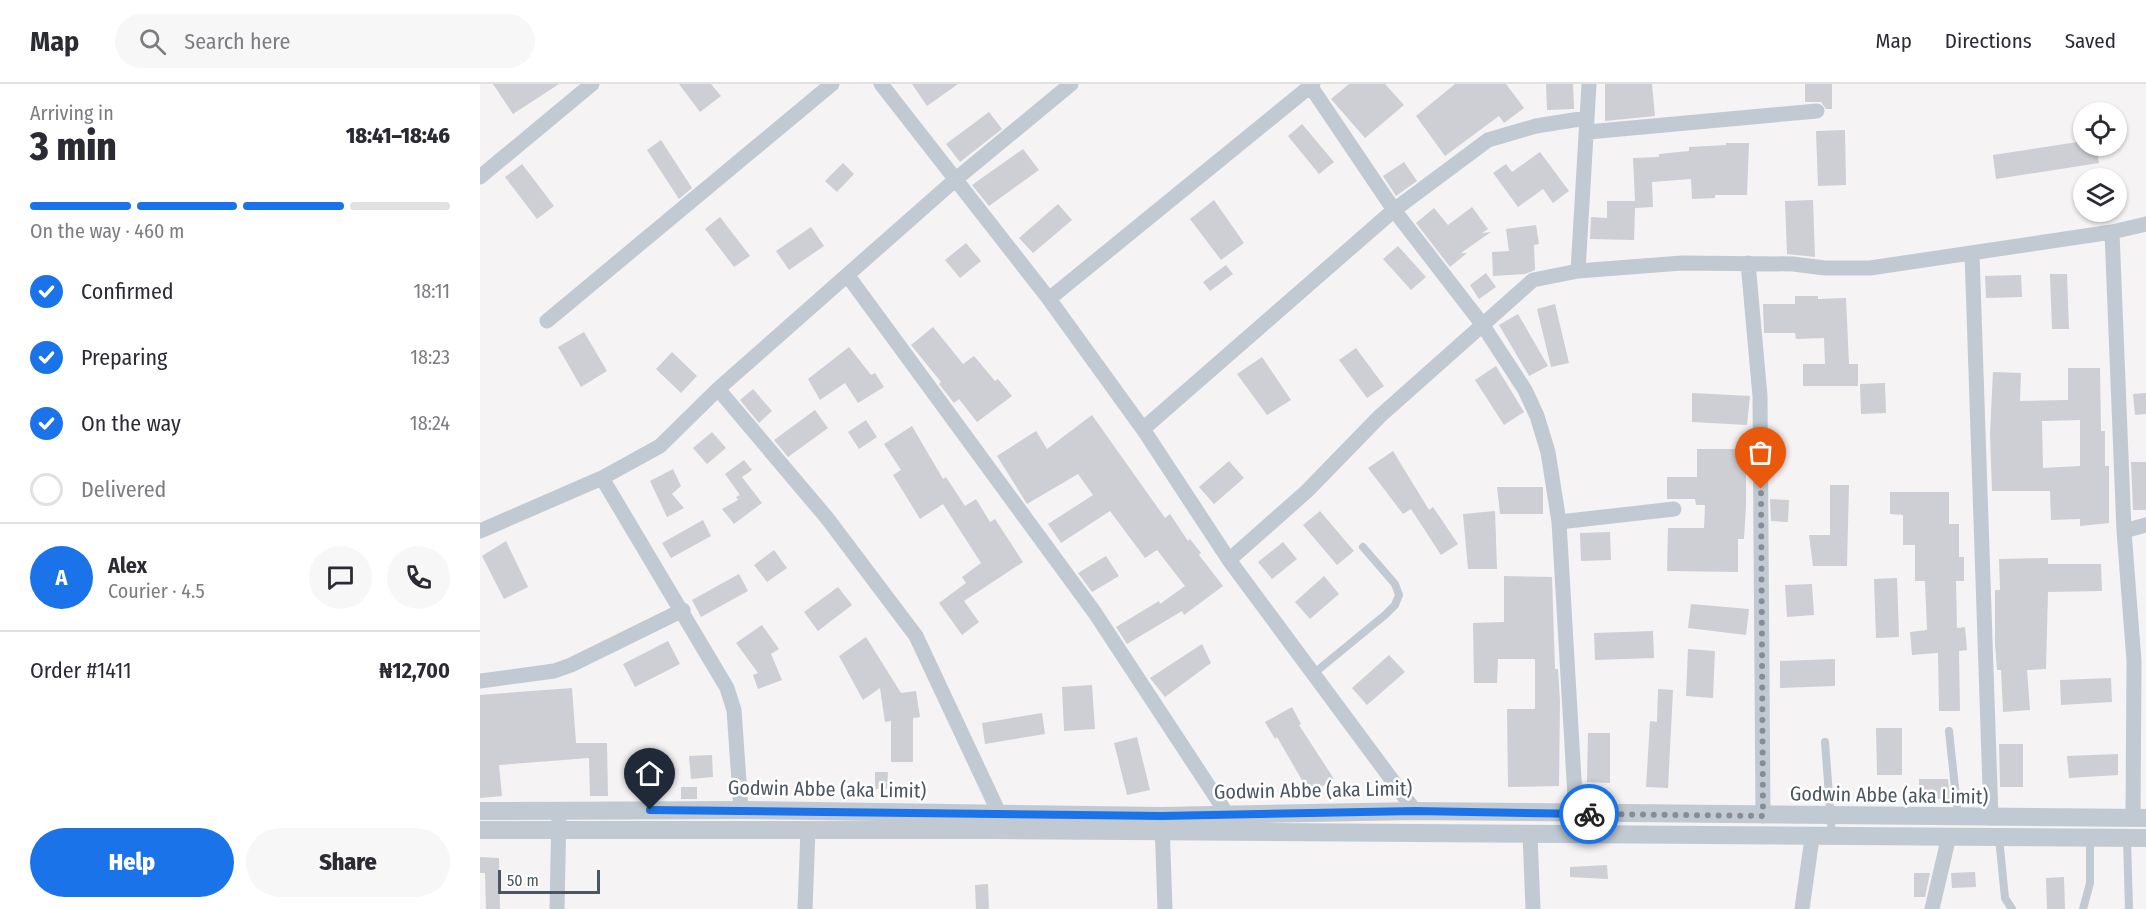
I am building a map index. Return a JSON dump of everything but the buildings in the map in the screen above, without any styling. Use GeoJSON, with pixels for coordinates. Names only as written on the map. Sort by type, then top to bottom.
{"type":"FeatureCollection","features":[{"type":"Feature","properties":{"kind":"street"},"geometry":{"type":"LineString","coordinates":[[480,177],[592,84]]}},
{"type":"Feature","properties":{"kind":"street"},"geometry":{"type":"LineString","coordinates":[[547,321],[832,84]]}},
{"type":"Feature","properties":{"kind":"street"},"geometry":{"type":"LineString","coordinates":[[882,84],[1049,300],[1143,429],[1228,560],[1415,811]]}},
{"type":"Feature","properties":{"kind":"street"},"geometry":{"type":"LineString","coordinates":[[480,531],[602,478],[660,446],[718,389],[956,179],[1071,84]]}},
{"type":"Feature","properties":{"kind":"street"},"geometry":{"type":"LineString","coordinates":[[1578,271],[1589,84]]}},
{"type":"Feature","properties":{"kind":"street"},"geometry":{"type":"LineString","coordinates":[[1049,300],[1311,85],[1394,210],[1482,324],[1525,390],[1537,416],[1548,452],[1559,522],[1576,814]]}},
{"type":"Feature","properties":{"kind":"street"},"geometry":{"type":"LineString","coordinates":[[1143,429],[1394,210],[1488,140],[1536,126],[1817,111]]}},
{"type":"Feature","properties":{"kind":"street"},"geometry":{"type":"LineString","coordinates":[[1228,560],[1307,491],[1380,416],[1533,280],[1578,271],[1682,263],[1793,264],[1825,268],[1870,268],[2112,232],[2146,224]]}},
{"type":"Feature","properties":{"kind":"street"},"geometry":{"type":"LineString","coordinates":[[2112,232],[2124,531],[2134,662],[2140,818]]}},
{"type":"Feature","properties":{"kind":"street"},"geometry":{"type":"LineString","coordinates":[[1972,253],[1991,818]]}},
{"type":"Feature","properties":{"kind":"street"},"geometry":{"type":"LineString","coordinates":[[1748,263],[1760,396],[1763,816]]}},
{"type":"Feature","properties":{"kind":"street"},"geometry":{"type":"LineString","coordinates":[[848,276],[1095,614],[1227,814]]}},
{"type":"Feature","properties":{"kind":"street"},"geometry":{"type":"LineString","coordinates":[[718,389],[826,518],[916,636],[999,813]]}},
{"type":"Feature","properties":{"kind":"street"},"geometry":{"type":"LineString","coordinates":[[602,478],[683,610],[727,688],[734,710],[741,810]]}},
{"type":"Feature","properties":{"kind":"street"},"geometry":{"type":"LineString","coordinates":[[1559,522],[1674,508]]}},
{"type":"Feature","properties":{"kind":"street"},"geometry":{"type":"LineString","coordinates":[[2124,531],[2146,525]]}},
{"type":"Feature","properties":{"kind":"street"},"geometry":{"type":"LineString","coordinates":[[480,681],[554,671],[572,665],[683,610]]}},
{"type":"Feature","properties":{"kind":"street","name":"Godwin Abbe (aka Limit)"},"geometry":{"type":"LineString","coordinates":[[480,811],[741,810],[999,813],[1162,824],[1376,832],[1812,838],[1950,836],[2146,838]]}},
{"type":"Feature","properties":{"kind":"street"},"geometry":{"type":"LineString","coordinates":[[557,909],[560,811]]}},
{"type":"Feature","properties":{"kind":"street","name":"Godwin Abbe (aka Limit)"},"geometry":{"type":"LineString","coordinates":[[480,830],[808,830],[1162,824],[1227,814],[1415,811],[2140,818]]}},
{"type":"Feature","properties":{"kind":"street"},"geometry":{"type":"LineString","coordinates":[[1376,813],[1376,832]]}},
{"type":"Feature","properties":{"kind":"street"},"geometry":{"type":"LineString","coordinates":[[1162,824],[1165,909]]}},
{"type":"Feature","properties":{"kind":"street"},"geometry":{"type":"LineString","coordinates":[[805,909],[808,830]]}},
{"type":"Feature","properties":{"kind":"street"},"geometry":{"type":"LineString","coordinates":[[1530,834],[1533,909]]}},
{"type":"Feature","properties":{"kind":"street"},"geometry":{"type":"LineString","coordinates":[[1932,909],[1950,836]]}},
{"type":"Feature","properties":{"kind":"street"},"geometry":{"type":"LineString","coordinates":[[1802,909],[1812,838]]}},
{"type":"Feature","properties":{"kind":"lane"},"geometry":{"type":"LineString","coordinates":[[1313,674],[1385,615],[1395,605],[1399,595],[1395,584],[1363,547]]}},
{"type":"Feature","properties":{"kind":"lane"},"geometry":{"type":"LineString","coordinates":[[1950,731],[1958,818]]}},
{"type":"Feature","properties":{"kind":"lane"},"geometry":{"type":"LineString","coordinates":[[1825,742],[1832,837]]}},
{"type":"Feature","properties":{"kind":"lane"},"geometry":{"type":"LineString","coordinates":[[1999,838],[2005,898],[2013,909]]}},
{"type":"Feature","properties":{"kind":"lane"},"geometry":{"type":"LineString","coordinates":[[2083,909],[2090,883],[2090,838]]}},
{"type":"Feature","properties":{"kind":"lane"},"geometry":{"type":"LineString","coordinates":[[2127,838],[2129,909]]}},
{"type":"Feature","properties":{"kind":"way so far"},"geometry":{"type":"LineString","coordinates":[[1589,814],[1763,816],[1761,489]]}},
{"type":"Feature","properties":{"kind":"route"},"geometry":{"type":"LineString","coordinates":[[650,810],[1162,816],[1415,811],[1589,814]]}}]}
